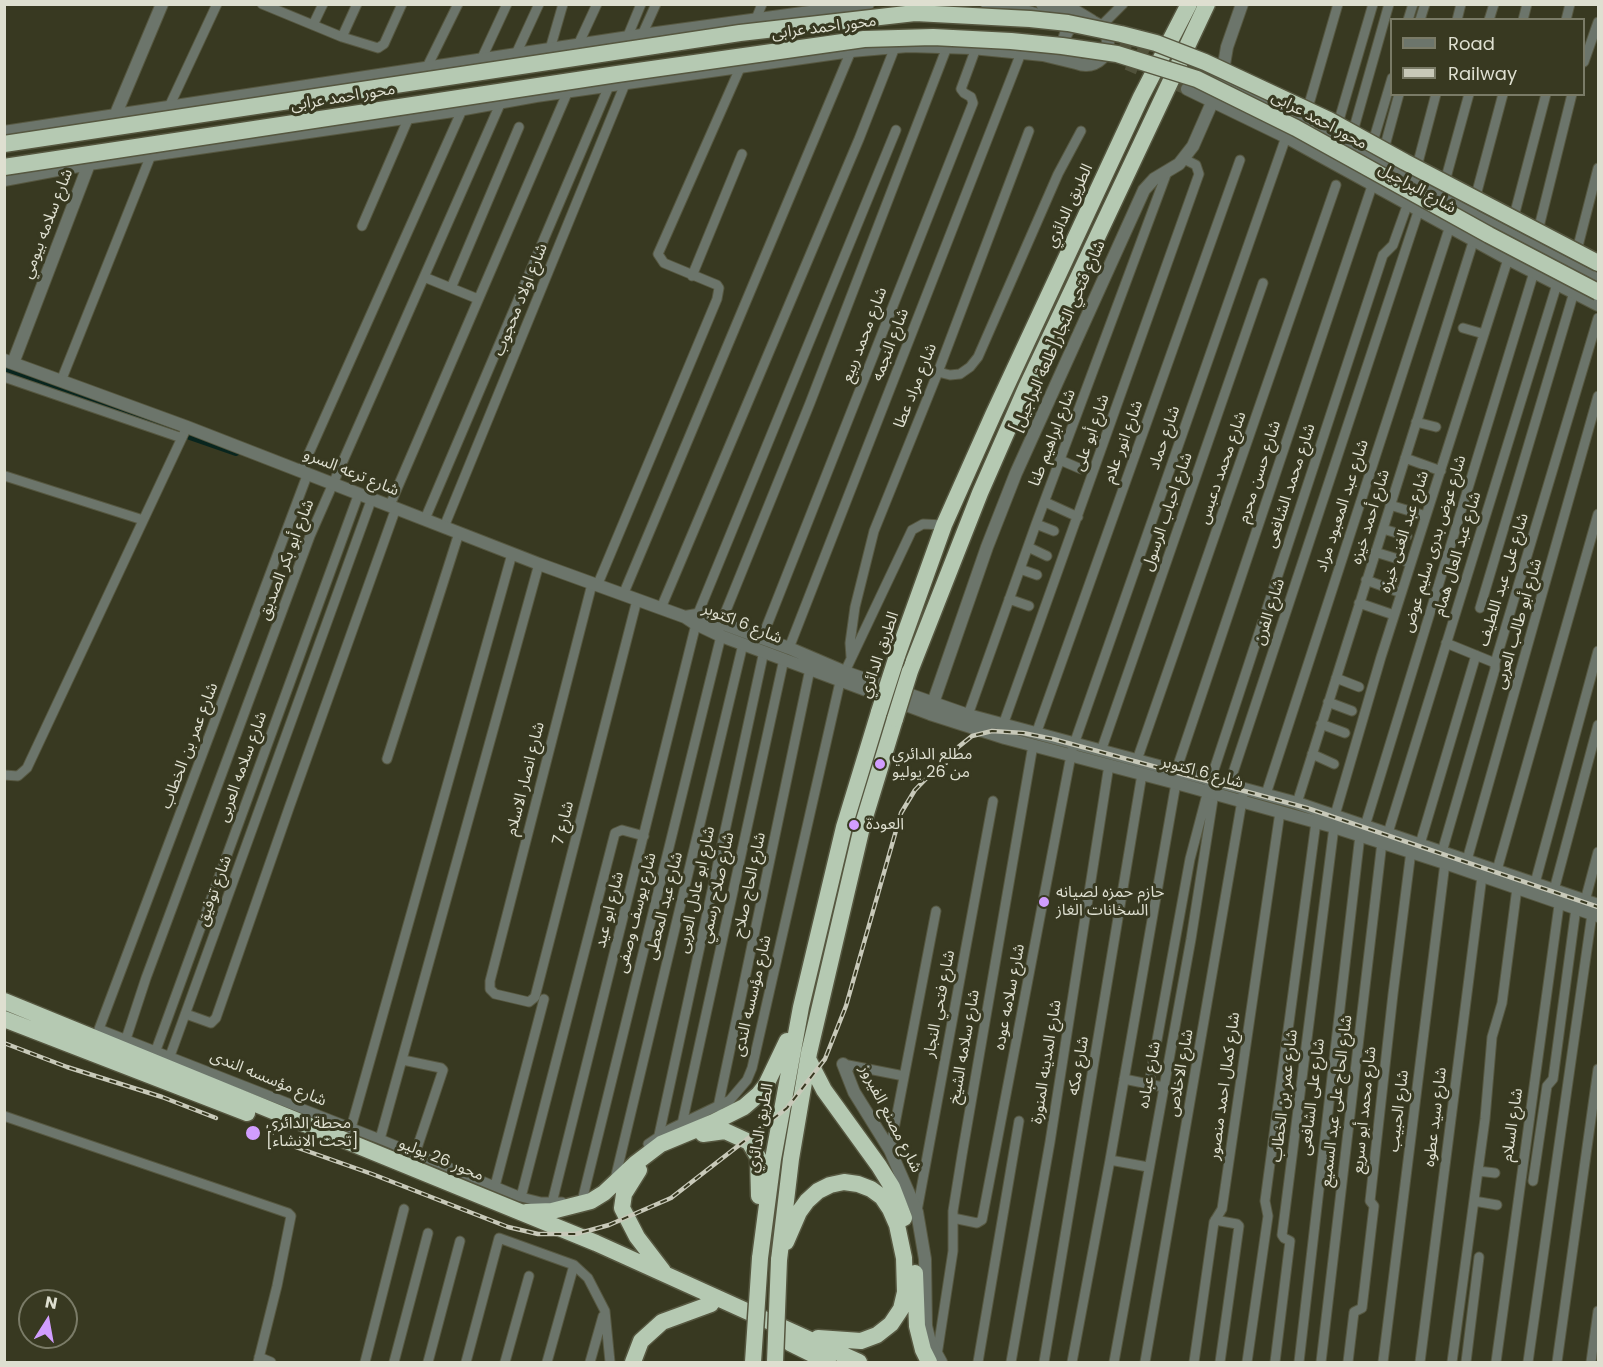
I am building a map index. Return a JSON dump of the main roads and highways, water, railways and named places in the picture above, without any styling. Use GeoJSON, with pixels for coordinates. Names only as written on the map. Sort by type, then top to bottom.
{"type":"FeatureCollection","features":[{"type":"Feature","properties":{"kind":"highway","name":"الطريق الدائري"},"geometry":{"type":"LineString","coordinates":[[775,1362],[779,1260],[791,1159],[801,1006],[844,827],[879,712],[944,525],[1008,381],[1141,97],[1189,4]]}},
{"type":"Feature","properties":{"kind":"highway","name":"الطريق الدائري"},"geometry":{"type":"LineString","coordinates":[[753,1362],[760,1258],[773,1159],[798,1055],[819,1010],[862,827],[910,671],[944,581],[1026,388],[1207,4]]}},
{"type":"Feature","properties":{"kind":"highway","name":"محور احمد عرابى"},"geometry":{"type":"LineString","coordinates":[[4,144],[740,33],[915,13],[1030,19],[1068,23],[1121,34],[1156,43],[1205,62],[1329,120],[1405,162],[1598,277]]}},
{"type":"Feature","properties":{"kind":"highway","name":"محور احمد عرابى"},"geometry":{"type":"LineString","coordinates":[[4,167],[616,74],[864,39],[942,38],[1011,41],[1124,56],[1197,79],[1296,128],[1489,235],[1598,277]]}},
{"type":"Feature","properties":{"kind":"highway","name":"محور 26 يوليو"},"geometry":{"type":"LineString","coordinates":[[4,1001],[521,1205],[665,1274],[859,1362]]}},
{"type":"Feature","properties":{"kind":"highway","name":"محور 26 يوليو"},"geometry":{"type":"LineString","coordinates":[[4,1019],[609,1256],[828,1362]]}},
{"type":"Feature","properties":{"kind":"highway"},"geometry":{"type":"LineString","coordinates":[[521,1205],[552,1211],[579,1205],[604,1194],[636,1163],[660,1144],[730,1115],[751,1102],[798,1055],[892,1187],[902,1210],[914,1259],[919,1338],[936,1360]]}},
{"type":"Feature","properties":{"kind":"highway"},"geometry":{"type":"LineString","coordinates":[[665,1274],[627,1221],[622,1208],[624,1194],[638,1171],[659,1154],[688,1138],[718,1131],[732,1134],[749,1142],[758,1157],[760,1258]]}},
{"type":"Feature","properties":{"kind":"highway"},"geometry":{"type":"LineString","coordinates":[[779,1260],[799,1212],[807,1201],[818,1191],[844,1182],[864,1186],[882,1197],[890,1209],[901,1241],[905,1292],[900,1309],[891,1324],[877,1335],[861,1341],[800,1336]]}},
{"type":"Feature","properties":{"kind":"highway"},"geometry":{"type":"LineString","coordinates":[[633,1362],[641,1341],[662,1322],[711,1304]]}},
{"type":"Feature","properties":{"kind":"waterway"},"geometry":{"type":"LineString","coordinates":[[4,369],[177,431]]}},
{"type":"Feature","properties":{"kind":"waterway"},"geometry":{"type":"LineString","coordinates":[[187,435],[236,452]]}},
{"type":"Feature","properties":{"kind":"tunnel"},"geometry":{"type":"LineString","coordinates":[[1121,41],[1196,70]]}},
{"type":"Feature","properties":{"kind":"tunnel"},"geometry":{"type":"LineString","coordinates":[[1127,64],[1187,89]]}},
{"type":"Feature","properties":{"kind":"railway"},"geometry":{"type":"LineString","coordinates":[[290,1145],[508,1227],[538,1234],[576,1234],[609,1225],[671,1198],[787,1108],[825,1059],[846,1006],[901,813],[915,790],[952,752],[972,736],[992,731],[1023,733],[1053,739],[1307,808],[1598,907]]}},
{"type":"Feature","properties":{"kind":"railway"},"geometry":{"type":"LineString","coordinates":[[4,1043],[216,1118]]}},
{"type":"Feature","properties":{"kind":"place","name":"مطلع الدائري من 26 يوليو"},"geometry":{"type":"Point","coordinates":[880,764]}},
{"type":"Feature","properties":{"kind":"place","name":"العودة"},"geometry":{"type":"Point","coordinates":[854,825]}},
{"type":"Feature","properties":{"kind":"place","name":"حازم حمزه لصيانه السخانات الغاز"},"geometry":{"type":"Point","coordinates":[1044,902]}},
{"type":"Feature","properties":{"kind":"place","name":"محطة الدائري [تحت الانشاء]"},"geometry":{"type":"Point","coordinates":[253,1133]}}]}
